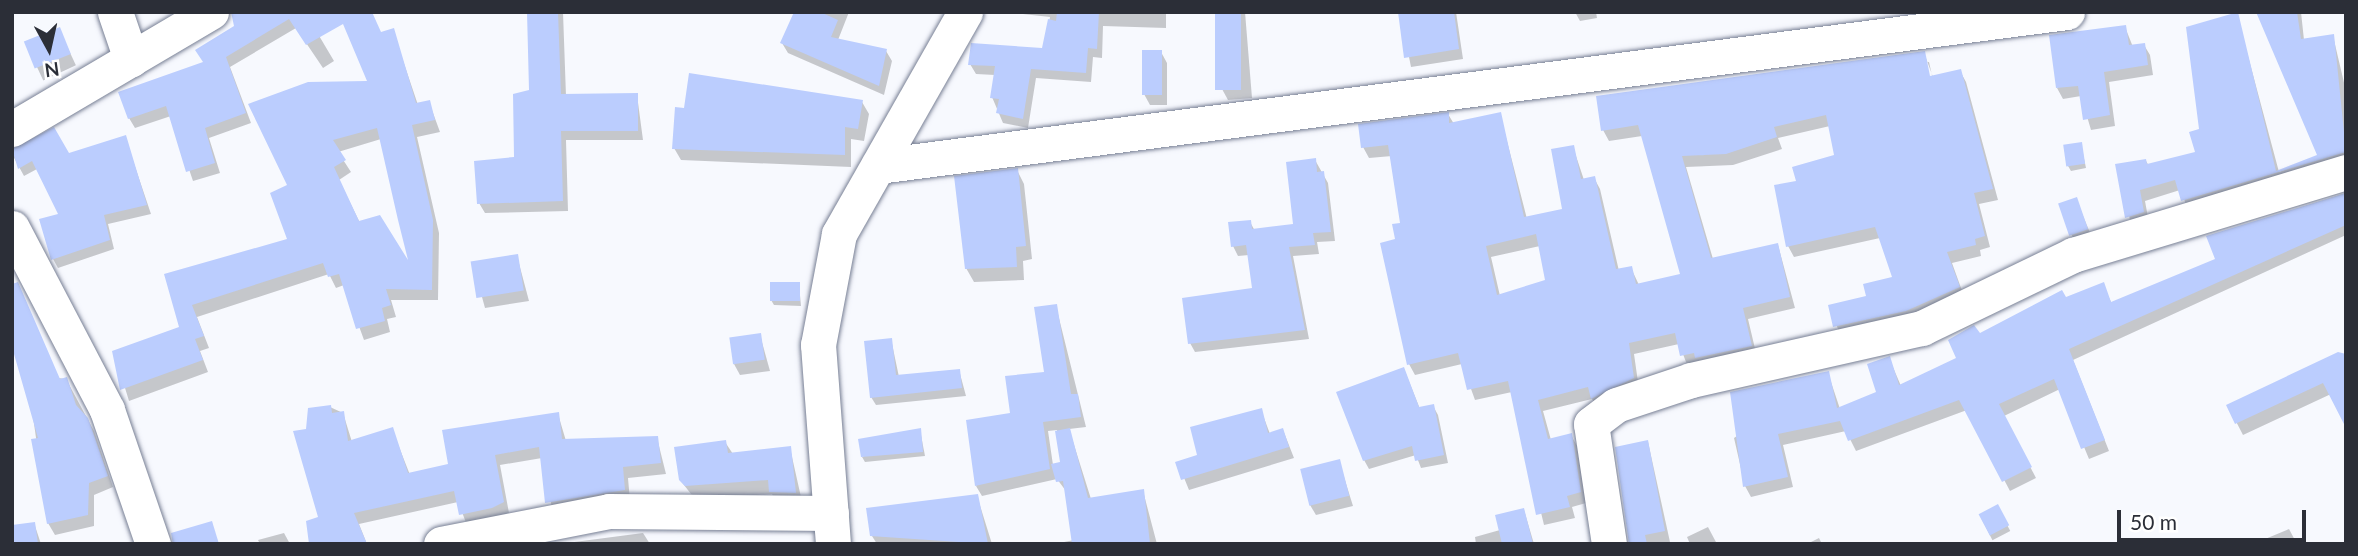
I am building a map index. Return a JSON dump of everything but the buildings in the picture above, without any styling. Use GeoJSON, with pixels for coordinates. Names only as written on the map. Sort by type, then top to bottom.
{"type":"FeatureCollection","features":[{"type":"Feature","properties":{"kind":"street"},"geometry":{"type":"LineString","coordinates":[[115,12],[131,60]]}},
{"type":"Feature","properties":{"kind":"street"},"geometry":{"type":"LineString","coordinates":[[12,130],[211,12]]}},
{"type":"Feature","properties":{"kind":"street"},"geometry":{"type":"LineString","coordinates":[[441,544],[609,511],[832,528],[818,345],[839,234],[965,12]]}},
{"type":"Feature","properties":{"kind":"street"},"geometry":{"type":"LineString","coordinates":[[878,166],[2067,12]]}},
{"type":"Feature","properties":{"kind":"street"},"geometry":{"type":"LineString","coordinates":[[1609,544],[1591,424],[1616,405],[1691,380],[1922,328],[2073,255],[2346,173]]}},
{"type":"Feature","properties":{"kind":"street"},"geometry":{"type":"LineString","coordinates":[[12,228],[107,410],[153,544]]}}]}
